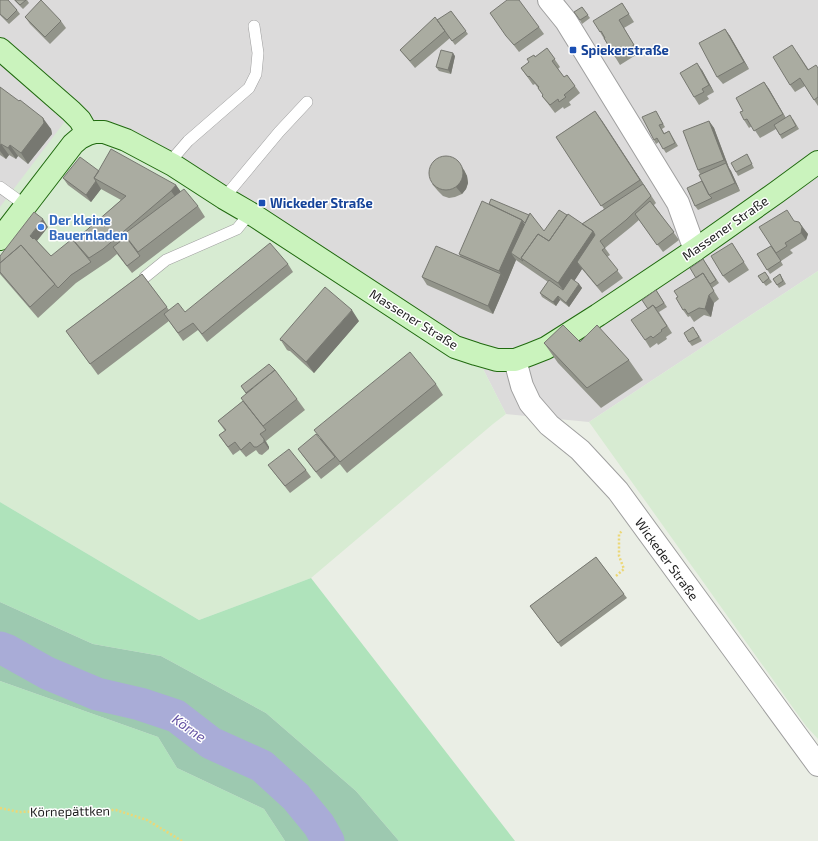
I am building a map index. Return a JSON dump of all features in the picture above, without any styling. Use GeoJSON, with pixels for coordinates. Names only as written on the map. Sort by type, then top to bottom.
{"type":"FeatureCollection","features":[{"type":"Feature","properties":{"kind":"main road"},"geometry":{"type":"LineString","coordinates":[[0,49],[71,111],[80,120],[88,134],[73,144],[0,239]]}},
{"type":"Feature","properties":{"kind":"main road","name":"Massener Straße"},"geometry":{"type":"LineString","coordinates":[[88,134],[104,132],[126,140],[168,163],[250,213],[455,347],[497,360],[515,360],[546,348],[695,250],[818,162]]}},
{"type":"Feature","properties":{"kind":"street"},"geometry":{"type":"LineString","coordinates":[[549,0],[566,21],[678,204],[695,250]]}},
{"type":"Feature","properties":{"kind":"street","name":"Wickeder Straße"},"geometry":{"type":"LineString","coordinates":[[515,360],[522,386],[530,403],[549,424],[580,450],[618,491],[818,765]]}},
{"type":"Feature","properties":{"kind":"lane"},"geometry":{"type":"LineString","coordinates":[[168,163],[188,141],[249,88],[256,74],[258,53],[254,26]]}},
{"type":"Feature","properties":{"kind":"lane"},"geometry":{"type":"LineString","coordinates":[[224,198],[279,132],[307,102]]}},
{"type":"Feature","properties":{"kind":"lane"},"geometry":{"type":"LineString","coordinates":[[0,187],[26,205]]}},
{"type":"Feature","properties":{"kind":"lane"},"geometry":{"type":"LineString","coordinates":[[145,277],[166,260],[237,229],[250,213]]}},
{"type":"Feature","properties":{"kind":"path"},"geometry":{"type":"LineString","coordinates":[[616,576],[624,569],[619,556],[619,534],[634,514]]}},
{"type":"Feature","properties":{"kind":"path","name":"Körnepättken"},"geometry":{"type":"LineString","coordinates":[[0,808],[19,812],[116,810],[147,820],[182,841]]}},
{"type":"Feature","properties":{"kind":"shaded area"},"geometry":{"type":"Polygon","coordinates":[[[0,0],[818,0],[818,271],[589,422],[506,414],[480,363],[0,207],[0,0]]]}},
{"type":"Feature","properties":{"kind":"green space"},"geometry":{"type":"Polygon","coordinates":[[[66,120],[166,167],[480,363],[506,414],[311,578],[199,620],[0,502],[0,207],[66,120]]]}},
{"type":"Feature","properties":{"kind":"green space"},"geometry":{"type":"Polygon","coordinates":[[[818,271],[818,739],[806,726],[589,422],[818,271]]]}},
{"type":"Feature","properties":{"kind":"green space"},"geometry":{"type":"Polygon","coordinates":[[[0,502],[199,620],[311,578],[515,841],[399,841],[356,791],[266,713],[161,656],[93,644],[0,602],[0,502]]]}},
{"type":"Feature","properties":{"kind":"green space"},"geometry":{"type":"Polygon","coordinates":[[[0,602],[93,644],[161,656],[266,713],[356,791],[399,841],[285,841],[264,809],[177,768],[158,737],[0,681],[0,602]]]}},
{"type":"Feature","properties":{"kind":"green space"},"geometry":{"type":"Polygon","coordinates":[[[0,681],[158,737],[177,768],[264,809],[285,841],[0,841],[0,681]]]}},
{"type":"Feature","properties":{"kind":"building"},"geometry":{"type":"Polygon","coordinates":[[[0,0],[8,0],[17,10],[7,20],[0,14],[0,0]]]}},
{"type":"Feature","properties":{"kind":"building"},"geometry":{"type":"Polygon","coordinates":[[[15,0],[26,0],[20,5],[15,0]]]}},
{"type":"Feature","properties":{"kind":"building"},"geometry":{"type":"Polygon","coordinates":[[[41,0],[61,21],[45,37],[25,17],[41,0]]]}},
{"type":"Feature","properties":{"kind":"building"},"geometry":{"type":"Polygon","coordinates":[[[507,0],[519,0],[539,27],[514,45],[490,13],[507,0]]]}},
{"type":"Feature","properties":{"kind":"building"},"geometry":{"type":"Polygon","coordinates":[[[622,3],[629,14],[619,20],[634,45],[615,57],[601,31],[600,32],[593,21],[622,3]]]}},
{"type":"Feature","properties":{"kind":"building"},"geometry":{"type":"Polygon","coordinates":[[[582,7],[588,15],[580,20],[574,12],[582,7]]]}},
{"type":"Feature","properties":{"kind":"building"},"geometry":{"type":"Polygon","coordinates":[[[451,11],[466,31],[452,41],[437,20],[451,11]]]}},
{"type":"Feature","properties":{"kind":"building"},"geometry":{"type":"Polygon","coordinates":[[[435,17],[445,31],[410,61],[400,50],[435,17]]]}},
{"type":"Feature","properties":{"kind":"building"},"geometry":{"type":"Polygon","coordinates":[[[725,29],[744,62],[717,77],[699,43],[725,29]]]}},
{"type":"Feature","properties":{"kind":"building"},"geometry":{"type":"Polygon","coordinates":[[[792,45],[808,70],[816,65],[818,68],[818,97],[814,100],[800,78],[790,85],[773,57],[792,45]]]}},
{"type":"Feature","properties":{"kind":"building"},"geometry":{"type":"Polygon","coordinates":[[[547,48],[555,59],[552,61],[564,77],[567,75],[575,86],[564,95],[566,97],[559,102],[558,99],[550,105],[542,96],[543,95],[538,88],[539,87],[521,68],[529,62],[527,59],[534,55],[535,57],[547,48]]]}},
{"type":"Feature","properties":{"kind":"building"},"geometry":{"type":"Polygon","coordinates":[[[441,50],[453,53],[448,70],[436,67],[441,50]]]}},
{"type":"Feature","properties":{"kind":"building"},"geometry":{"type":"Polygon","coordinates":[[[697,63],[709,85],[702,89],[704,92],[694,97],[680,73],[697,63]]]}},
{"type":"Feature","properties":{"kind":"building"},"geometry":{"type":"Polygon","coordinates":[[[764,82],[783,114],[754,131],[747,119],[744,120],[740,112],[743,111],[736,98],[764,82]]]}},
{"type":"Feature","properties":{"kind":"building"},"geometry":{"type":"Polygon","coordinates":[[[0,87],[43,118],[44,123],[21,153],[10,145],[8,148],[1,144],[0,146],[0,87]]]}},
{"type":"Feature","properties":{"kind":"building"},"geometry":{"type":"Polygon","coordinates":[[[595,111],[640,180],[601,206],[556,137],[595,111]]]}},
{"type":"Feature","properties":{"kind":"building"},"geometry":{"type":"Polygon","coordinates":[[[656,111],[663,124],[659,125],[664,134],[669,131],[675,143],[663,149],[657,138],[654,140],[642,117],[656,111]]]}},
{"type":"Feature","properties":{"kind":"building"},"geometry":{"type":"Polygon","coordinates":[[[790,115],[796,126],[780,135],[774,125],[790,115]]]}},
{"type":"Feature","properties":{"kind":"building"},"geometry":{"type":"Polygon","coordinates":[[[709,121],[724,160],[698,170],[683,131],[709,121]]]}},
{"type":"Feature","properties":{"kind":"building"},"geometry":{"type":"Polygon","coordinates":[[[111,149],[176,185],[171,191],[103,249],[89,258],[74,241],[126,196],[94,178],[111,149]]]}},
{"type":"Feature","properties":{"kind":"building"},"geometry":{"type":"Polygon","coordinates":[[[747,154],[752,164],[736,172],[731,163],[747,154]]]}},
{"type":"Feature","properties":{"kind":"building"},"geometry":{"type":"Polygon","coordinates":[[[446,156],[458,161],[463,173],[458,185],[446,190],[434,185],[429,173],[434,161],[446,156]]]}},
{"type":"Feature","properties":{"kind":"building"},"geometry":{"type":"Polygon","coordinates":[[[80,157],[99,171],[94,178],[96,181],[86,195],[63,178],[80,157]]]}},
{"type":"Feature","properties":{"kind":"building"},"geometry":{"type":"Polygon","coordinates":[[[726,163],[735,183],[709,195],[699,175],[726,163]]]}},
{"type":"Feature","properties":{"kind":"building"},"geometry":{"type":"Polygon","coordinates":[[[702,181],[712,198],[695,206],[687,188],[702,181]]]}},
{"type":"Feature","properties":{"kind":"building"},"geometry":{"type":"Polygon","coordinates":[[[643,184],[651,196],[626,220],[600,241],[605,248],[602,250],[618,270],[597,286],[577,262],[595,235],[593,231],[582,224],[643,184]]]}},
{"type":"Feature","properties":{"kind":"building"},"geometry":{"type":"Polygon","coordinates":[[[184,189],[198,206],[138,252],[124,234],[184,189]]]}},
{"type":"Feature","properties":{"kind":"building"},"geometry":{"type":"Polygon","coordinates":[[[491,199],[529,215],[525,223],[522,220],[489,204],[491,199]]]}},
{"type":"Feature","properties":{"kind":"building"},"geometry":{"type":"Polygon","coordinates":[[[482,201],[522,220],[499,271],[459,254],[482,201]]]}},
{"type":"Feature","properties":{"kind":"building"},"geometry":{"type":"Polygon","coordinates":[[[650,201],[674,232],[657,245],[635,214],[650,201]]]}},
{"type":"Feature","properties":{"kind":"building"},"geometry":{"type":"Polygon","coordinates":[[[559,210],[567,215],[549,241],[538,234],[521,258],[523,261],[511,253],[530,213],[544,231],[559,210]]]}},
{"type":"Feature","properties":{"kind":"building"},"geometry":{"type":"Polygon","coordinates":[[[787,210],[794,221],[799,222],[802,227],[801,233],[785,243],[787,246],[776,253],[759,227],[787,210]]]}},
{"type":"Feature","properties":{"kind":"building"},"geometry":{"type":"Polygon","coordinates":[[[34,212],[43,219],[30,236],[33,239],[34,238],[51,256],[72,239],[91,262],[71,275],[58,288],[21,245],[0,263],[0,256],[34,212]]]}},
{"type":"Feature","properties":{"kind":"building"},"geometry":{"type":"Polygon","coordinates":[[[568,214],[593,231],[558,283],[521,258],[538,234],[549,241],[568,214]]]}},
{"type":"Feature","properties":{"kind":"building"},"geometry":{"type":"Polygon","coordinates":[[[126,237],[140,256],[127,266],[113,247],[126,237]]]}},
{"type":"Feature","properties":{"kind":"building"},"geometry":{"type":"Polygon","coordinates":[[[270,243],[288,264],[202,334],[193,323],[178,333],[164,314],[178,303],[185,312],[270,243]]]}},
{"type":"Feature","properties":{"kind":"building"},"geometry":{"type":"Polygon","coordinates":[[[732,243],[744,262],[723,276],[711,256],[732,243]]]}},
{"type":"Feature","properties":{"kind":"building"},"geometry":{"type":"Polygon","coordinates":[[[21,245],[55,284],[30,307],[0,272],[0,263],[21,245]]]}},
{"type":"Feature","properties":{"kind":"building"},"geometry":{"type":"Polygon","coordinates":[[[436,246],[501,274],[488,306],[422,277],[436,246]]]}},
{"type":"Feature","properties":{"kind":"building"},"geometry":{"type":"Polygon","coordinates":[[[771,246],[781,261],[767,270],[757,254],[771,246]]]}},
{"type":"Feature","properties":{"kind":"building"},"geometry":{"type":"Polygon","coordinates":[[[703,259],[716,280],[710,284],[703,273],[696,278],[690,268],[703,259]]]}},
{"type":"Feature","properties":{"kind":"building"},"geometry":{"type":"Polygon","coordinates":[[[765,272],[769,278],[763,283],[758,276],[765,272]]]}},
{"type":"Feature","properties":{"kind":"building"},"geometry":{"type":"Polygon","coordinates":[[[703,273],[714,291],[709,295],[705,309],[699,308],[688,314],[685,309],[683,310],[674,291],[703,273]]]}},
{"type":"Feature","properties":{"kind":"building"},"geometry":{"type":"Polygon","coordinates":[[[142,274],[167,307],[90,364],[66,331],[142,274]]]}},
{"type":"Feature","properties":{"kind":"building"},"geometry":{"type":"Polygon","coordinates":[[[780,274],[783,281],[777,285],[773,279],[780,274]]]}},
{"type":"Feature","properties":{"kind":"building"},"geometry":{"type":"Polygon","coordinates":[[[571,278],[579,284],[566,303],[558,296],[553,302],[540,293],[549,280],[563,290],[571,278]]]}},
{"type":"Feature","properties":{"kind":"building"},"geometry":{"type":"Polygon","coordinates":[[[325,287],[352,310],[306,362],[280,339],[325,287]]]}},
{"type":"Feature","properties":{"kind":"building"},"geometry":{"type":"Polygon","coordinates":[[[656,290],[664,303],[656,308],[653,305],[648,309],[642,300],[656,290]]]}},
{"type":"Feature","properties":{"kind":"building"},"geometry":{"type":"Polygon","coordinates":[[[653,305],[667,326],[653,338],[651,336],[645,340],[631,320],[653,305]]]}},
{"type":"Feature","properties":{"kind":"building"},"geometry":{"type":"Polygon","coordinates":[[[563,325],[580,342],[597,325],[629,360],[587,388],[544,343],[563,325]]]}},
{"type":"Feature","properties":{"kind":"building"},"geometry":{"type":"Polygon","coordinates":[[[693,327],[699,337],[689,342],[684,333],[693,327]]]}},
{"type":"Feature","properties":{"kind":"building"},"geometry":{"type":"Polygon","coordinates":[[[410,352],[436,384],[340,462],[314,430],[410,352]]]}},
{"type":"Feature","properties":{"kind":"building"},"geometry":{"type":"Polygon","coordinates":[[[269,364],[275,370],[246,393],[241,386],[269,364]]]}},
{"type":"Feature","properties":{"kind":"building"},"geometry":{"type":"Polygon","coordinates":[[[275,370],[297,399],[263,426],[241,398],[275,370]]]}},
{"type":"Feature","properties":{"kind":"building"},"geometry":{"type":"Polygon","coordinates":[[[243,401],[266,430],[260,434],[264,439],[264,442],[257,447],[254,447],[250,442],[241,450],[235,442],[228,447],[219,435],[226,430],[218,421],[243,401]]]}},
{"type":"Feature","properties":{"kind":"building"},"geometry":{"type":"Polygon","coordinates":[[[316,434],[335,457],[316,472],[298,449],[316,434]]]}},
{"type":"Feature","properties":{"kind":"building"},"geometry":{"type":"Polygon","coordinates":[[[289,449],[306,470],[285,486],[268,465],[289,449]]]}},
{"type":"Feature","properties":{"kind":"building"},"geometry":{"type":"Polygon","coordinates":[[[596,557],[624,594],[558,643],[530,606],[596,557]]]}},
{"type":"Feature","properties":{"kind":"waterway","name":"Körne"},"geometry":{"type":"LineString","coordinates":[[0,648],[47,673],[97,694],[140,704],[176,716],[211,743],[262,766],[296,797],[319,825],[328,841]]}},
{"type":"Feature","properties":{"kind":"place","name":"Spiekerstraße"},"geometry":{"type":"Point","coordinates":[573,50]}},
{"type":"Feature","properties":{"kind":"place","name":"Wickeder Straße"},"geometry":{"type":"Point","coordinates":[262,203]}},
{"type":"Feature","properties":{"kind":"place","name":"Der kleine Bauernladen"},"geometry":{"type":"Point","coordinates":[41,227]}}]}
